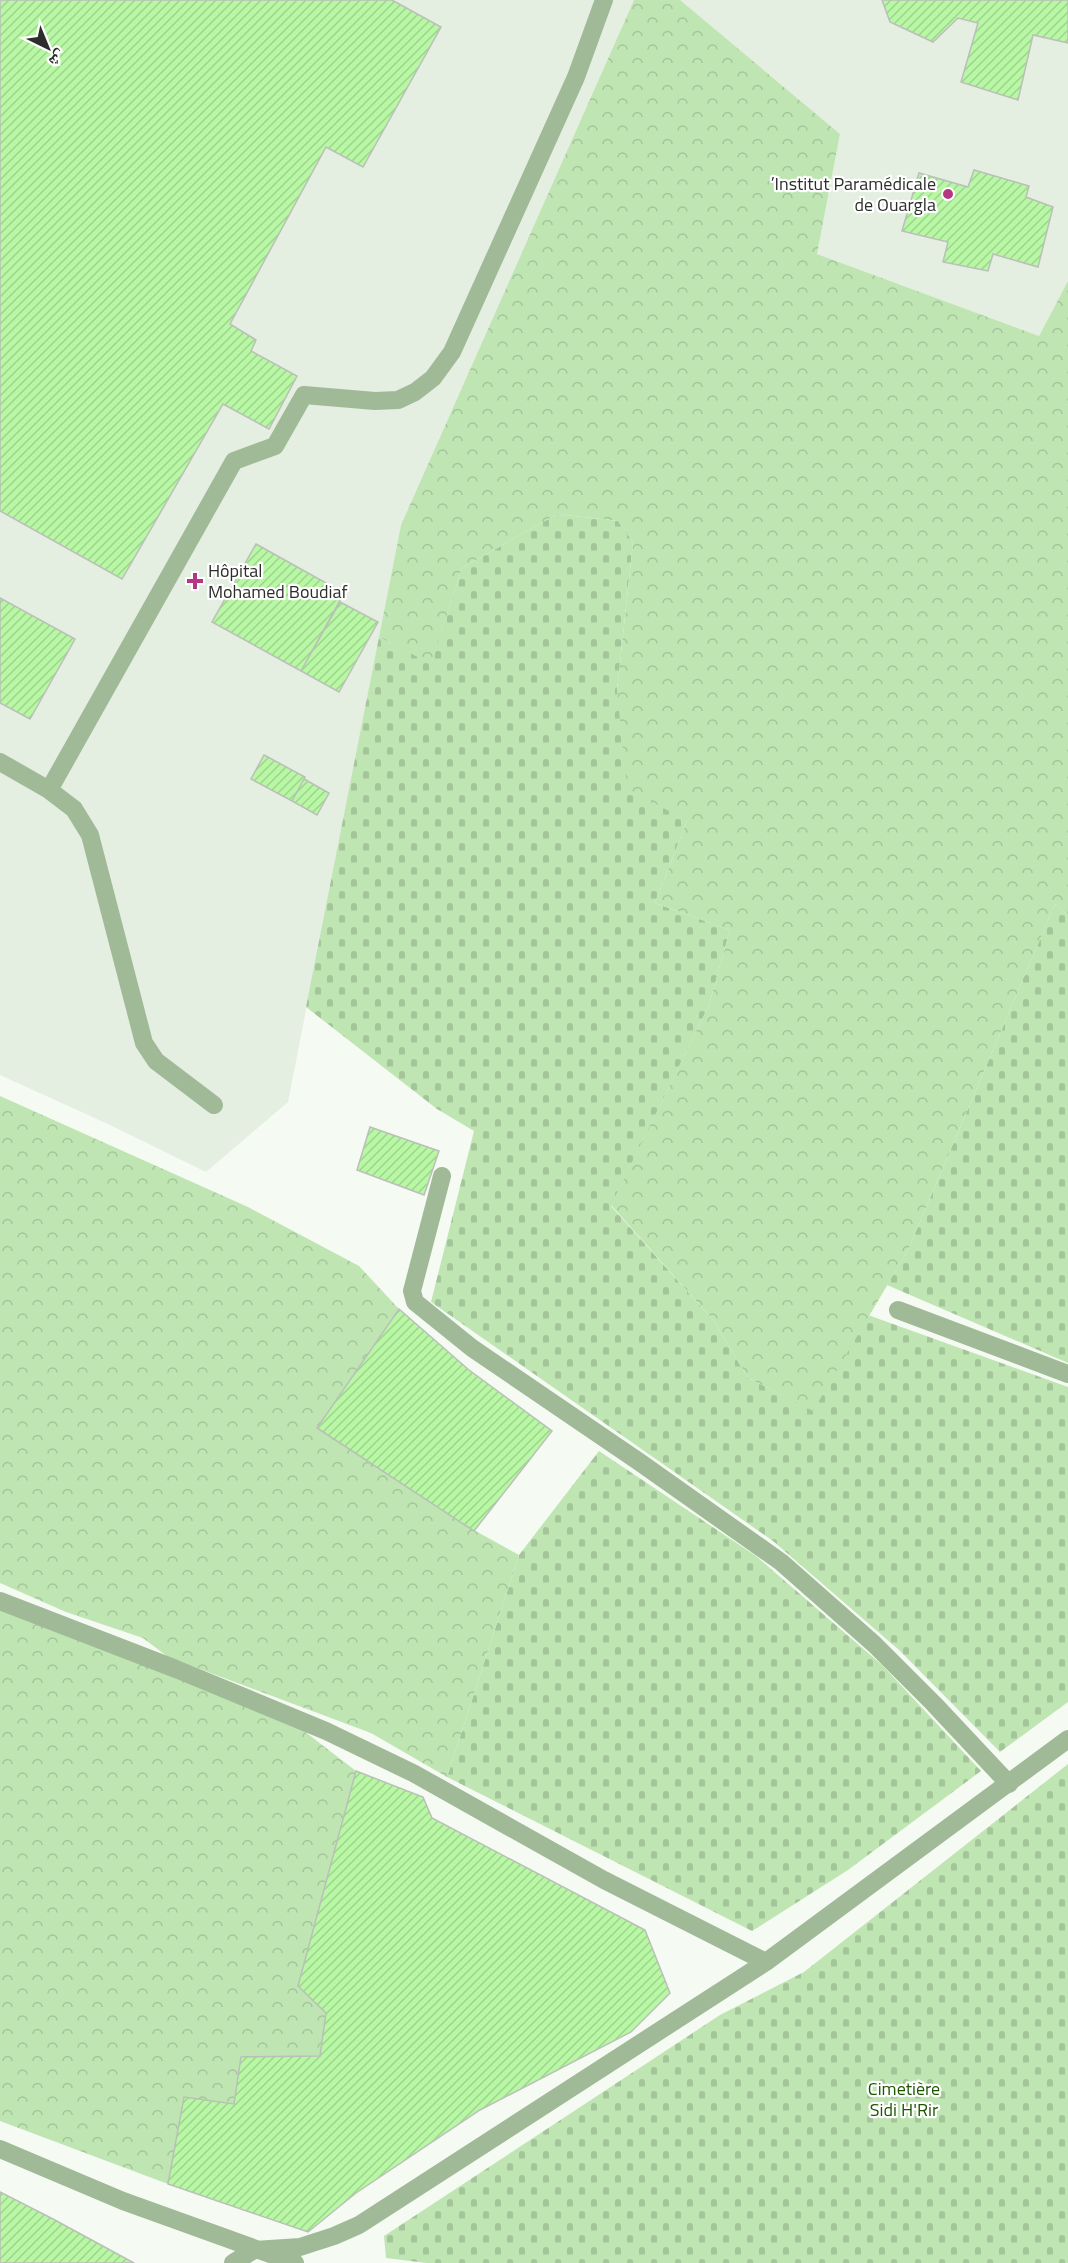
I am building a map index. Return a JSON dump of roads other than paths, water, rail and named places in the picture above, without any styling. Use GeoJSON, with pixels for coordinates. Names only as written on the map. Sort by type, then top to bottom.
{"type":"FeatureCollection","features":[{"type":"Feature","properties":{"kind":"street"},"geometry":{"type":"LineString","coordinates":[[49,790],[234,461],[275,446],[304,395],[375,401],[398,400],[416,392],[433,378],[452,352],[572,88],[604,0]]}},
{"type":"Feature","properties":{"kind":"street"},"geometry":{"type":"LineString","coordinates":[[0,762],[49,790],[74,809],[90,835],[144,1043],[156,1061],[214,1105]]}},
{"type":"Feature","properties":{"kind":"street"},"geometry":{"type":"LineString","coordinates":[[442,1176],[412,1291],[415,1302],[472,1348],[638,1461],[781,1563],[874,1644],[1009,1784]]}},
{"type":"Feature","properties":{"kind":"street"},"geometry":{"type":"LineString","coordinates":[[898,1311],[1068,1374]]}},
{"type":"Feature","properties":{"kind":"street"},"geometry":{"type":"LineString","coordinates":[[0,1601],[176,1669],[326,1731],[413,1773],[604,1880],[766,1962]]}},
{"type":"Feature","properties":{"kind":"street"},"geometry":{"type":"LineString","coordinates":[[233,2263],[254,2250],[300,2247],[358,2225],[766,1962],[1068,1740]]}},
{"type":"Feature","properties":{"kind":"street"},"geometry":{"type":"LineString","coordinates":[[0,2149],[123,2201],[295,2263]]}},
{"type":"Feature","properties":{"kind":"place","name":"’Institut Paramédicale de Ouargla"},"geometry":{"type":"Point","coordinates":[948,194]}},
{"type":"Feature","properties":{"kind":"place","name":"Hôpital Mohamed Boudiaf"},"geometry":{"type":"Point","coordinates":[195,581]}},
{"type":"Feature","properties":{"kind":"park label","name":"Cimetière Sidi H'Rir"},"geometry":{"type":"Point","coordinates":[904,2099]}}]}
